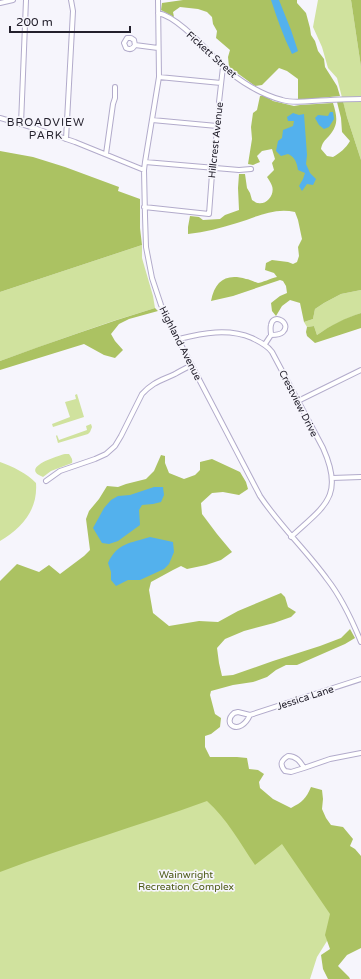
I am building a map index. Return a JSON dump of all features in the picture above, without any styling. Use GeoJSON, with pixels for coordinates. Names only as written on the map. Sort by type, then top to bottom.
{"type":"FeatureCollection","features":[{"type":"Feature","properties":{"kind":"street"},"geometry":{"type":"LineString","coordinates":[[0,3],[13,0]]}},
{"type":"Feature","properties":{"kind":"street"},"geometry":{"type":"LineString","coordinates":[[21,124],[26,0]]}},
{"type":"Feature","properties":{"kind":"street"},"geometry":{"type":"LineString","coordinates":[[66,139],[72,11],[71,0]]}},
{"type":"Feature","properties":{"kind":"street","name":"Highland Avenue"},"geometry":{"type":"LineString","coordinates":[[158,0],[159,77],[144,170],[146,244],[152,278],[161,305],[260,496],[274,516],[334,588],[348,612],[361,642]]}},
{"type":"Feature","properties":{"kind":"street","name":"Fickett Street"},"geometry":{"type":"LineString","coordinates":[[158,13],[164,14],[181,26],[236,77],[274,98],[295,102],[361,99]]}},
{"type":"Feature","properties":{"kind":"street"},"geometry":{"type":"LineString","coordinates":[[135,45],[158,48]]}},
{"type":"Feature","properties":{"kind":"street","name":"Hillcrest Avenue"},"geometry":{"type":"LineString","coordinates":[[144,207],[209,214],[223,66]]}},
{"type":"Feature","properties":{"kind":"street"},"geometry":{"type":"LineString","coordinates":[[159,77],[221,83]]}},
{"type":"Feature","properties":{"kind":"street"},"geometry":{"type":"LineString","coordinates":[[106,154],[115,98],[115,87]]}},
{"type":"Feature","properties":{"kind":"street"},"geometry":{"type":"LineString","coordinates":[[0,118],[66,139],[144,170]]}},
{"type":"Feature","properties":{"kind":"street"},"geometry":{"type":"LineString","coordinates":[[152,120],[217,126]]}},
{"type":"Feature","properties":{"kind":"street"},"geometry":{"type":"LineString","coordinates":[[145,162],[242,170],[251,169]]}},
{"type":"Feature","properties":{"kind":"street"},"geometry":{"type":"LineString","coordinates":[[179,339],[220,332],[246,336],[265,344],[271,335],[270,326],[272,322],[275,319],[280,319],[284,322],[286,327],[284,331],[282,333],[271,335]]}},
{"type":"Feature","properties":{"kind":"street","name":"Crestview Drive"},"geometry":{"type":"LineString","coordinates":[[265,344],[272,352],[298,401],[328,460],[331,470],[332,486],[330,495],[324,506],[291,537]]}},
{"type":"Feature","properties":{"kind":"street"},"geometry":{"type":"LineString","coordinates":[[46,481],[60,471],[106,454],[115,446],[121,436],[142,394],[156,382],[192,365]]}},
{"type":"Feature","properties":{"kind":"street"},"geometry":{"type":"LineString","coordinates":[[298,401],[361,370]]}},
{"type":"Feature","properties":{"kind":"street"},"geometry":{"type":"LineString","coordinates":[[332,478],[361,477]]}},
{"type":"Feature","properties":{"kind":"street","name":"Jessica Lane"},"geometry":{"type":"LineString","coordinates":[[250,715],[248,720],[239,727],[235,728],[229,722],[234,713],[238,712],[250,715],[361,679]]}},
{"type":"Feature","properties":{"kind":"street"},"geometry":{"type":"LineString","coordinates":[[304,768],[300,762],[292,756],[284,758],[282,762],[282,767],[285,772],[291,772],[304,768],[330,759],[361,753]]}},
{"type":"Feature","properties":{"kind":"green space"},"geometry":{"type":"Polygon","coordinates":[[[183,0],[297,0],[297,3],[306,13],[311,35],[315,41],[318,51],[324,59],[325,67],[337,86],[340,96],[298,100],[298,79],[287,71],[279,68],[262,85],[255,86],[229,67],[228,57],[230,50],[216,38],[217,31],[213,24],[212,17],[207,12],[198,9],[180,7],[173,12],[174,17],[161,10],[162,3],[183,0]]]}},
{"type":"Feature","properties":{"kind":"green space"},"geometry":{"type":"Polygon","coordinates":[[[318,0],[351,0],[361,67],[361,160],[347,117],[337,78],[328,68],[322,47],[313,27],[318,0]]]}},
{"type":"Feature","properties":{"kind":"green space"},"geometry":{"type":"Polygon","coordinates":[[[351,0],[361,0],[361,67],[351,0]]]}},
{"type":"Feature","properties":{"kind":"green space"},"geometry":{"type":"Polygon","coordinates":[[[260,96],[265,96],[273,101],[294,106],[333,103],[336,124],[332,132],[323,143],[321,149],[327,156],[333,157],[343,150],[350,141],[342,132],[341,118],[337,102],[343,101],[361,160],[361,290],[341,294],[324,303],[315,309],[313,319],[304,322],[300,303],[290,300],[282,306],[276,316],[272,311],[271,303],[287,293],[286,286],[283,281],[280,280],[233,296],[211,301],[215,288],[222,280],[239,277],[259,283],[277,277],[274,273],[265,270],[266,263],[272,260],[293,264],[297,262],[299,256],[298,247],[302,239],[295,212],[273,212],[219,228],[188,234],[190,216],[199,217],[203,220],[220,219],[225,215],[239,210],[239,174],[245,174],[247,188],[252,200],[256,203],[261,203],[270,198],[273,189],[267,177],[274,170],[272,163],[275,159],[272,149],[262,151],[257,156],[260,162],[253,165],[248,164],[252,139],[251,127],[253,113],[257,110],[260,96]]]}},
{"type":"Feature","properties":{"kind":"green space"},"geometry":{"type":"Polygon","coordinates":[[[0,151],[33,157],[65,167],[119,187],[118,191],[140,199],[140,228],[142,245],[0,292],[0,151]]]}},
{"type":"Feature","properties":{"kind":"green space"},"geometry":{"type":"Polygon","coordinates":[[[142,245],[142,258],[155,308],[113,321],[0,361],[0,292],[142,245]]]}},
{"type":"Feature","properties":{"kind":"green space"},"geometry":{"type":"Polygon","coordinates":[[[361,290],[361,313],[338,322],[317,335],[314,326],[307,327],[304,322],[313,319],[315,309],[341,294],[361,290]]]}},
{"type":"Feature","properties":{"kind":"green space"},"geometry":{"type":"Polygon","coordinates":[[[155,308],[158,311],[129,319],[119,324],[111,334],[123,350],[115,358],[104,355],[84,344],[0,370],[0,361],[77,333],[155,308]]]}},
{"type":"Feature","properties":{"kind":"green space"},"geometry":{"type":"Polygon","coordinates":[[[361,313],[361,328],[315,343],[307,336],[307,327],[314,326],[317,335],[338,322],[361,313]]]}},
{"type":"Feature","properties":{"kind":"green space"},"geometry":{"type":"Polygon","coordinates":[[[77,394],[84,417],[53,427],[52,424],[70,417],[65,402],[76,399],[75,395],[77,394]]]}},
{"type":"Feature","properties":{"kind":"green space"},"geometry":{"type":"Polygon","coordinates":[[[91,424],[92,427],[88,434],[58,443],[57,435],[59,440],[87,430],[86,426],[91,424]]]}},
{"type":"Feature","properties":{"kind":"green space"},"geometry":{"type":"Polygon","coordinates":[[[65,454],[69,454],[72,459],[72,463],[51,471],[43,477],[37,474],[35,470],[37,466],[65,454]]]}},
{"type":"Feature","properties":{"kind":"green space"},"geometry":{"type":"Polygon","coordinates":[[[161,455],[165,456],[165,463],[169,473],[184,479],[195,475],[200,470],[200,462],[212,459],[240,472],[248,489],[239,495],[223,492],[212,493],[201,503],[202,514],[232,552],[221,560],[206,565],[187,569],[181,566],[151,582],[149,590],[153,613],[169,626],[199,621],[218,622],[238,611],[281,593],[285,597],[288,607],[296,612],[291,617],[244,631],[225,639],[217,648],[222,676],[233,675],[320,646],[341,638],[350,629],[355,638],[345,644],[297,665],[286,665],[267,677],[253,682],[233,685],[211,691],[210,695],[215,714],[221,718],[220,727],[211,734],[205,736],[205,747],[210,757],[247,758],[249,769],[258,770],[264,774],[259,782],[260,788],[273,799],[291,808],[303,800],[311,787],[322,790],[322,809],[326,818],[331,825],[343,827],[353,839],[350,846],[361,856],[361,948],[347,955],[338,966],[350,979],[328,979],[323,969],[321,955],[330,949],[325,935],[330,914],[282,844],[255,865],[227,823],[207,801],[51,853],[0,872],[0,581],[17,564],[39,572],[49,565],[60,574],[84,556],[90,550],[86,519],[89,511],[107,486],[118,487],[146,479],[154,471],[161,455]]]}},
{"type":"Feature","properties":{"kind":"green space"},"geometry":{"type":"Polygon","coordinates":[[[0,462],[29,476],[36,483],[36,493],[31,510],[22,524],[0,541],[0,462]]]}},
{"type":"Feature","properties":{"kind":"green space","name":"Wainwright Recreation Complex"},"geometry":{"type":"Polygon","coordinates":[[[240,759],[342,917],[317,957],[310,979],[0,979],[0,858],[93,804],[240,759]]]}},
{"type":"Feature","properties":{"kind":"water"},"geometry":{"type":"Polygon","coordinates":[[[271,0],[279,0],[291,30],[298,51],[292,54],[283,34],[271,0]]]}},
{"type":"Feature","properties":{"kind":"water"},"geometry":{"type":"Polygon","coordinates":[[[330,112],[333,112],[334,119],[329,127],[324,129],[319,125],[315,118],[318,115],[328,116],[330,112]]]}},
{"type":"Feature","properties":{"kind":"water"},"geometry":{"type":"Polygon","coordinates":[[[293,113],[299,115],[304,114],[307,155],[306,164],[310,173],[316,179],[313,185],[307,184],[302,191],[299,186],[305,173],[298,170],[295,160],[290,155],[288,154],[281,156],[276,151],[278,141],[282,138],[283,130],[293,126],[294,121],[288,121],[287,117],[293,113]]]}},
{"type":"Feature","properties":{"kind":"water"},"geometry":{"type":"Polygon","coordinates":[[[154,487],[163,487],[164,495],[161,502],[142,505],[139,510],[140,525],[118,541],[109,544],[102,543],[93,528],[104,508],[111,500],[118,496],[130,495],[154,487]]]}},
{"type":"Feature","properties":{"kind":"water"},"geometry":{"type":"Polygon","coordinates":[[[150,537],[173,542],[174,552],[169,564],[164,569],[140,580],[128,580],[116,586],[111,580],[111,572],[108,563],[112,556],[116,551],[125,545],[150,537]]]}},
{"type":"Feature","properties":{"kind":"district","name":"BROADVIEW PARK"},"geometry":{"type":"Point","coordinates":[46,128]}}]}
